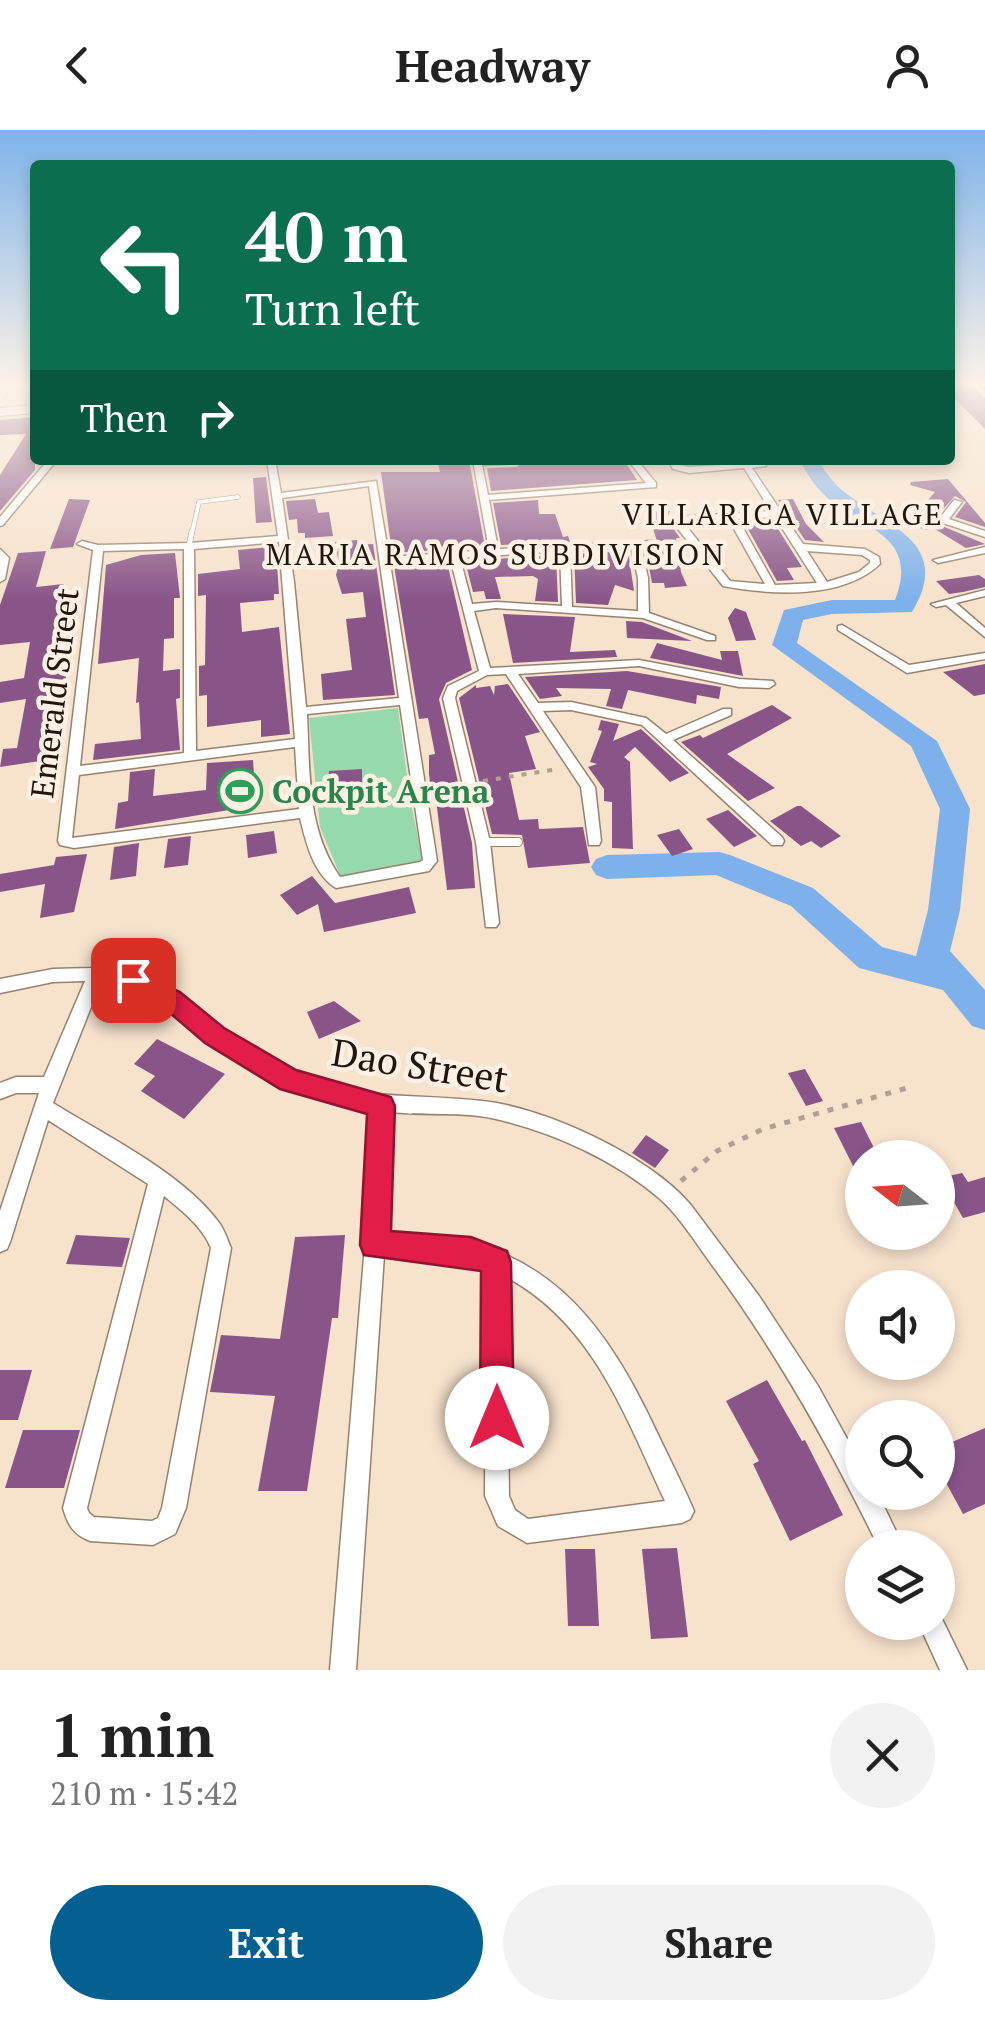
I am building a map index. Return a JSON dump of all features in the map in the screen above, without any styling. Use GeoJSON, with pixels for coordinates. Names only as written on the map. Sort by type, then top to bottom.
{"type":"FeatureCollection","features":[{"type":"Feature","properties":{"kind":"street"},"geometry":{"type":"LineString","coordinates":[[0,523],[47,465]]}},
{"type":"Feature","properties":{"kind":"street"},"geometry":{"type":"LineString","coordinates":[[272,465],[300,710],[304,813],[317,861],[336,882],[429,864],[373,483],[278,496]]}},
{"type":"Feature","properties":{"kind":"street"},"geometry":{"type":"LineString","coordinates":[[478,465],[494,552]]}},
{"type":"Feature","properties":{"kind":"street"},"geometry":{"type":"LineString","coordinates":[[485,498],[653,484],[636,465]]}},
{"type":"Feature","properties":{"kind":"street"},"geometry":{"type":"LineString","coordinates":[[676,465],[681,470],[712,465]]}},
{"type":"Feature","properties":{"kind":"street"},"geometry":{"type":"LineString","coordinates":[[746,465],[824,585]]}},
{"type":"Feature","properties":{"kind":"street"},"geometry":{"type":"LineString","coordinates":[[957,502],[943,520],[985,534]]}},
{"type":"Feature","properties":{"kind":"street"},"geometry":{"type":"LineString","coordinates":[[775,514],[676,520],[724,583],[772,588],[824,585],[864,573],[875,559],[865,552],[798,548]]}},
{"type":"Feature","properties":{"kind":"street"},"geometry":{"type":"LineString","coordinates":[[732,516],[772,588]]}},
{"type":"Feature","properties":{"kind":"street"},"geometry":{"type":"LineString","coordinates":[[82,544],[98,548],[283,540]]}},
{"type":"Feature","properties":{"kind":"street"},"geometry":{"type":"LineString","coordinates":[[384,560],[650,543]]}},
{"type":"Feature","properties":{"kind":"street"},"geometry":{"type":"LineString","coordinates":[[634,544],[643,578],[644,615]]}},
{"type":"Feature","properties":{"kind":"street"},"geometry":{"type":"LineString","coordinates":[[189,546],[190,758]]}},
{"type":"Feature","properties":{"kind":"street","name":"Emerald Street"},"geometry":{"type":"LineString","coordinates":[[98,548],[64,838],[68,843],[304,813]]}},
{"type":"Feature","properties":{"kind":"street"},"geometry":{"type":"LineString","coordinates":[[565,548],[567,608]]}},
{"type":"Feature","properties":{"kind":"street"},"geometry":{"type":"LineString","coordinates":[[938,560],[985,550]]}},
{"type":"Feature","properties":{"kind":"street"},"geometry":{"type":"LineString","coordinates":[[0,552],[4,558],[0,579]]}},
{"type":"Feature","properties":{"kind":"street"},"geometry":{"type":"LineString","coordinates":[[454,555],[485,672]]}},
{"type":"Feature","properties":{"kind":"street"},"geometry":{"type":"LineString","coordinates":[[985,594],[942,603],[985,634]]}},
{"type":"Feature","properties":{"kind":"street"},"geometry":{"type":"LineString","coordinates":[[469,608],[496,605],[644,615],[710,638]]}},
{"type":"Feature","properties":{"kind":"street"},"geometry":{"type":"LineString","coordinates":[[842,628],[908,669],[985,656]]}},
{"type":"Feature","properties":{"kind":"street"},"geometry":{"type":"LineString","coordinates":[[491,924],[482,842],[449,693],[485,672],[640,663],[739,683],[769,684]]}},
{"type":"Feature","properties":{"kind":"street"},"geometry":{"type":"LineString","coordinates":[[510,672],[588,788],[594,841]]}},
{"type":"Feature","properties":{"kind":"street"},"geometry":{"type":"LineString","coordinates":[[300,710],[406,701]]}},
{"type":"Feature","properties":{"kind":"street"},"geometry":{"type":"LineString","coordinates":[[535,706],[572,706],[646,722],[777,841]]}},
{"type":"Feature","properties":{"kind":"street"},"geometry":{"type":"LineString","coordinates":[[667,738],[728,712]]}},
{"type":"Feature","properties":{"kind":"street"},"geometry":{"type":"LineString","coordinates":[[74,772],[301,742]]}},
{"type":"Feature","properties":{"kind":"street"},"geometry":{"type":"LineString","coordinates":[[0,1242],[50,1085],[97,972]]}},
{"type":"Feature","properties":{"kind":"street","name":"Dao Street"},"geometry":{"type":"LineString","coordinates":[[0,986],[48,973],[97,972],[133,980],[172,1000],[214,1035],[289,1080],[381,1106],[492,1110],[588,1143],[668,1193],[759,1310],[845,1458]]}},
{"type":"Feature","properties":{"kind":"street"},"geometry":{"type":"LineString","coordinates":[[0,1091],[16,1085],[50,1085]]}},
{"type":"Feature","properties":{"kind":"street"},"geometry":{"type":"LineString","coordinates":[[342,1670],[375,1245],[381,1106]]}},
{"type":"Feature","properties":{"kind":"street"},"geometry":{"type":"LineString","coordinates":[[45,1108],[158,1180],[217,1228],[222,1248],[174,1508],[167,1526],[153,1533],[90,1529],[80,1521],[76,1508],[158,1180]]}},
{"type":"Feature","properties":{"kind":"street"},"geometry":{"type":"LineString","coordinates":[[375,1245],[471,1252],[525,1272],[560,1296],[596,1338],[682,1511],[527,1531],[511,1524],[500,1512],[496,1262]]}},
{"type":"Feature","properties":{"kind":"street"},"geometry":{"type":"LineString","coordinates":[[939,1640],[954,1670]]}},
{"type":"Feature","properties":{"kind":"lane"},"geometry":{"type":"LineString","coordinates":[[189,546],[200,500],[238,497]]}},
{"type":"Feature","properties":{"kind":"lane"},"geometry":{"type":"LineString","coordinates":[[482,842],[518,842]]}},
{"type":"Feature","properties":{"kind":"path"},"geometry":{"type":"LineString","coordinates":[[470,783],[572,766]]}},
{"type":"Feature","properties":{"kind":"path"},"geometry":{"type":"LineString","coordinates":[[668,1193],[717,1151],[763,1129],[914,1086]]}},
{"type":"Feature","properties":{"kind":"green space"},"geometry":{"type":"Polygon","coordinates":[[[398,708],[423,863],[342,880],[320,827],[309,718],[398,708]]]}},
{"type":"Feature","properties":{"kind":"building"},"geometry":{"type":"Polygon","coordinates":[[[12,456],[30,456],[30,465],[35,465],[35,470],[0,511],[0,475],[12,456]]]}},
{"type":"Feature","properties":{"kind":"building"},"geometry":{"type":"Polygon","coordinates":[[[438,465],[470,465],[485,547],[392,553],[381,472],[440,472],[438,465]]]}},
{"type":"Feature","properties":{"kind":"building"},"geometry":{"type":"Polygon","coordinates":[[[627,465],[637,480],[491,491],[487,468],[627,465]]]}},
{"type":"Feature","properties":{"kind":"building"},"geometry":{"type":"Polygon","coordinates":[[[266,477],[272,522],[256,523],[253,478],[266,477]]]}},
{"type":"Feature","properties":{"kind":"building"},"geometry":{"type":"Polygon","coordinates":[[[948,479],[985,523],[985,527],[955,517],[966,502],[955,496],[935,523],[985,544],[966,548],[930,526],[927,530],[906,524],[935,492],[910,485],[911,482],[948,479]]]}},
{"type":"Feature","properties":{"kind":"building"},"geometry":{"type":"Polygon","coordinates":[[[69,499],[90,500],[73,547],[50,549],[69,499]]]}},
{"type":"Feature","properties":{"kind":"building"},"geometry":{"type":"Polygon","coordinates":[[[315,499],[318,513],[329,512],[333,536],[305,538],[305,533],[298,533],[297,519],[289,520],[286,501],[315,499]]]}},
{"type":"Feature","properties":{"kind":"building"},"geometry":{"type":"Polygon","coordinates":[[[793,499],[806,524],[824,542],[805,540],[778,500],[793,499]]]}},
{"type":"Feature","properties":{"kind":"building"},"geometry":{"type":"Polygon","coordinates":[[[538,500],[539,514],[555,514],[563,537],[568,536],[570,542],[501,545],[493,503],[538,500]]]}},
{"type":"Feature","properties":{"kind":"building"},"geometry":{"type":"Polygon","coordinates":[[[670,511],[667,519],[680,538],[676,538],[687,586],[665,588],[664,583],[652,583],[646,551],[659,548],[648,512],[670,511]]]}},
{"type":"Feature","properties":{"kind":"building"},"geometry":{"type":"Polygon","coordinates":[[[773,521],[802,567],[787,568],[794,580],[777,581],[744,522],[773,521]]]}},
{"type":"Feature","properties":{"kind":"building"},"geometry":{"type":"Polygon","coordinates":[[[357,540],[358,545],[373,544],[395,695],[323,700],[321,674],[352,670],[346,619],[366,617],[363,592],[342,594],[336,575],[339,564],[335,542],[357,540]]]}},
{"type":"Feature","properties":{"kind":"building"},"geometry":{"type":"Polygon","coordinates":[[[270,547],[271,564],[277,564],[279,594],[274,594],[274,600],[240,603],[242,632],[279,627],[290,734],[261,737],[261,720],[207,727],[207,695],[199,696],[199,666],[205,665],[206,595],[198,596],[198,574],[240,569],[238,550],[270,547]]]}},
{"type":"Feature","properties":{"kind":"building"},"geometry":{"type":"Polygon","coordinates":[[[46,551],[36,587],[64,584],[58,637],[72,635],[64,691],[55,692],[48,743],[62,741],[60,758],[0,767],[3,749],[17,748],[26,699],[0,703],[0,682],[24,678],[30,642],[0,645],[0,605],[18,553],[46,551]]]}},
{"type":"Feature","properties":{"kind":"building"},"geometry":{"type":"Polygon","coordinates":[[[628,551],[634,591],[615,585],[608,605],[576,603],[574,554],[628,551]]]}},
{"type":"Feature","properties":{"kind":"building"},"geometry":{"type":"Polygon","coordinates":[[[175,553],[180,598],[174,598],[174,638],[164,639],[163,671],[180,669],[180,698],[176,699],[180,750],[93,760],[95,744],[141,739],[139,702],[136,703],[139,658],[98,664],[106,565],[141,555],[175,553]]]}},
{"type":"Feature","properties":{"kind":"building"},"geometry":{"type":"Polygon","coordinates":[[[556,555],[558,602],[535,601],[538,579],[533,576],[495,577],[501,599],[486,599],[484,591],[473,592],[465,561],[556,555]]]}},
{"type":"Feature","properties":{"kind":"building"},"geometry":{"type":"Polygon","coordinates":[[[447,562],[472,670],[446,683],[439,699],[472,843],[475,888],[447,890],[435,791],[431,791],[429,774],[429,755],[435,754],[428,718],[419,719],[394,566],[447,562]]]}},
{"type":"Feature","properties":{"kind":"building"},"geometry":{"type":"Polygon","coordinates":[[[979,575],[985,579],[985,587],[949,594],[936,581],[979,575]]]}},
{"type":"Feature","properties":{"kind":"building"},"geometry":{"type":"Polygon","coordinates":[[[735,608],[746,612],[756,640],[736,641],[728,618],[735,608]]]}},
{"type":"Feature","properties":{"kind":"building"},"geometry":{"type":"Polygon","coordinates":[[[503,614],[575,617],[570,652],[615,650],[617,657],[513,663],[503,614]]]}},
{"type":"Feature","properties":{"kind":"building"},"geometry":{"type":"Polygon","coordinates":[[[626,621],[642,622],[692,641],[627,638],[626,621]]]}},
{"type":"Feature","properties":{"kind":"building"},"geometry":{"type":"Polygon","coordinates":[[[657,643],[722,660],[720,651],[738,651],[743,676],[650,658],[657,643]]]}},
{"type":"Feature","properties":{"kind":"building"},"geometry":{"type":"Polygon","coordinates":[[[985,664],[985,694],[974,696],[943,672],[985,664]]]}},
{"type":"Feature","properties":{"kind":"building"},"geometry":{"type":"Polygon","coordinates":[[[627,671],[721,687],[719,699],[697,695],[696,704],[628,690],[622,709],[606,706],[611,689],[556,688],[562,696],[540,699],[525,677],[627,671]]]}},
{"type":"Feature","properties":{"kind":"building"},"geometry":{"type":"Polygon","coordinates":[[[508,684],[540,732],[525,736],[536,769],[509,773],[519,820],[538,819],[539,829],[583,827],[590,863],[528,868],[522,835],[492,834],[459,698],[476,685],[490,686],[494,695],[495,686],[508,684]]]}},
{"type":"Feature","properties":{"kind":"building"},"geometry":{"type":"Polygon","coordinates":[[[772,705],[792,718],[727,754],[775,788],[748,801],[681,742],[700,735],[703,738],[772,705]]]}},
{"type":"Feature","properties":{"kind":"building"},"geometry":{"type":"Polygon","coordinates":[[[601,720],[619,724],[613,741],[641,729],[689,773],[670,782],[635,747],[624,757],[630,762],[633,849],[612,848],[612,802],[604,801],[604,789],[588,767],[597,764],[590,762],[602,731],[598,730],[601,720]]]}},
{"type":"Feature","properties":{"kind":"building"},"geometry":{"type":"Polygon","coordinates":[[[253,760],[254,776],[247,777],[247,807],[115,829],[118,803],[128,801],[130,772],[155,769],[153,796],[206,790],[207,763],[253,760]]]}},
{"type":"Feature","properties":{"kind":"building"},"geometry":{"type":"Polygon","coordinates":[[[362,769],[362,784],[328,786],[329,771],[362,769]]]}},
{"type":"Feature","properties":{"kind":"building"},"geometry":{"type":"Polygon","coordinates":[[[797,806],[841,836],[821,848],[811,841],[801,846],[770,821],[797,806]]]}},
{"type":"Feature","properties":{"kind":"building"},"geometry":{"type":"Polygon","coordinates":[[[728,810],[757,836],[734,847],[706,819],[728,810]]]}},
{"type":"Feature","properties":{"kind":"building"},"geometry":{"type":"Polygon","coordinates":[[[679,829],[693,849],[672,856],[657,835],[679,829]]]}},
{"type":"Feature","properties":{"kind":"building"},"geometry":{"type":"Polygon","coordinates":[[[274,831],[277,853],[248,858],[246,835],[274,831]]]}},
{"type":"Feature","properties":{"kind":"building"},"geometry":{"type":"Polygon","coordinates":[[[191,836],[188,865],[164,868],[168,839],[191,836]]]}},
{"type":"Feature","properties":{"kind":"building"},"geometry":{"type":"Polygon","coordinates":[[[139,843],[136,876],[110,880],[114,847],[139,843]]]}},
{"type":"Feature","properties":{"kind":"building"},"geometry":{"type":"Polygon","coordinates":[[[87,854],[74,912],[40,918],[45,884],[0,892],[0,874],[54,865],[56,857],[87,854]]]}},
{"type":"Feature","properties":{"kind":"building"},"geometry":{"type":"Polygon","coordinates":[[[312,876],[335,903],[409,887],[416,913],[324,932],[318,904],[297,915],[280,895],[312,876]]]}},
{"type":"Feature","properties":{"kind":"building"},"geometry":{"type":"Polygon","coordinates":[[[334,1001],[361,1021],[319,1039],[307,1012],[334,1001]]]}},
{"type":"Feature","properties":{"kind":"building"},"geometry":{"type":"Polygon","coordinates":[[[157,1039],[225,1074],[184,1119],[141,1091],[155,1076],[134,1064],[157,1039]]]}},
{"type":"Feature","properties":{"kind":"building"},"geometry":{"type":"Polygon","coordinates":[[[805,1069],[823,1101],[806,1106],[788,1073],[805,1069]]]}},
{"type":"Feature","properties":{"kind":"building"},"geometry":{"type":"Polygon","coordinates":[[[861,1122],[870,1140],[845,1140],[845,1150],[834,1128],[861,1122]]]}},
{"type":"Feature","properties":{"kind":"building"},"geometry":{"type":"Polygon","coordinates":[[[646,1135],[669,1150],[655,1168],[632,1153],[646,1135]]]}},
{"type":"Feature","properties":{"kind":"building"},"geometry":{"type":"Polygon","coordinates":[[[962,1173],[968,1182],[985,1177],[985,1212],[963,1218],[955,1204],[955,1175],[962,1173]]]}},
{"type":"Feature","properties":{"kind":"building"},"geometry":{"type":"Polygon","coordinates":[[[76,1235],[130,1238],[122,1267],[66,1264],[76,1235]]]}},
{"type":"Feature","properties":{"kind":"building"},"geometry":{"type":"Polygon","coordinates":[[[345,1235],[338,1318],[332,1318],[307,1491],[258,1491],[275,1396],[210,1392],[221,1335],[280,1339],[295,1237],[345,1235]]]}},
{"type":"Feature","properties":{"kind":"building"},"geometry":{"type":"Polygon","coordinates":[[[0,1370],[32,1370],[18,1420],[0,1420],[0,1370]]]}},
{"type":"Feature","properties":{"kind":"building"},"geometry":{"type":"Polygon","coordinates":[[[767,1380],[802,1441],[805,1440],[843,1515],[790,1541],[753,1464],[759,1461],[726,1401],[767,1380]]]}},
{"type":"Feature","properties":{"kind":"building"},"geometry":{"type":"Polygon","coordinates":[[[985,1428],[985,1504],[963,1514],[955,1499],[955,1441],[985,1428]]]}},
{"type":"Feature","properties":{"kind":"building"},"geometry":{"type":"Polygon","coordinates":[[[23,1430],[80,1430],[64,1488],[5,1488],[23,1430]]]}},
{"type":"Feature","properties":{"kind":"building"},"geometry":{"type":"Polygon","coordinates":[[[677,1548],[688,1637],[651,1639],[642,1549],[677,1548]]]}},
{"type":"Feature","properties":{"kind":"building"},"geometry":{"type":"Polygon","coordinates":[[[565,1549],[595,1549],[599,1626],[568,1626],[565,1549]]]}},
{"type":"Feature","properties":{"kind":"waterway"},"geometry":{"type":"LineString","coordinates":[[812,465],[838,497],[900,539],[914,566],[912,585],[904,607],[832,607],[792,615],[784,645],[923,741],[955,809],[944,910],[932,954],[985,1015]]}},
{"type":"Feature","properties":{"kind":"waterway"},"geometry":{"type":"LineString","coordinates":[[607,867],[719,863],[802,897],[871,958],[953,979]]}},
{"type":"Feature","properties":{"kind":"place","name":"Cockpit Arena"},"geometry":{"type":"Point","coordinates":[240,791]}},
{"type":"Feature","properties":{"kind":"district","name":"VILLARICA VILLAGE"},"geometry":{"type":"Point","coordinates":[783,514]}},
{"type":"Feature","properties":{"kind":"district","name":"MARIA RAMOS SUBDIVISION"},"geometry":{"type":"Point","coordinates":[496,554]}},
{"type":"Feature","properties":{"kind":"route"},"geometry":{"type":"LineString","coordinates":[[133,980],[172,1000],[214,1035],[289,1080],[381,1106],[375,1245],[471,1252],[496,1262],[497,1418]]}}]}
